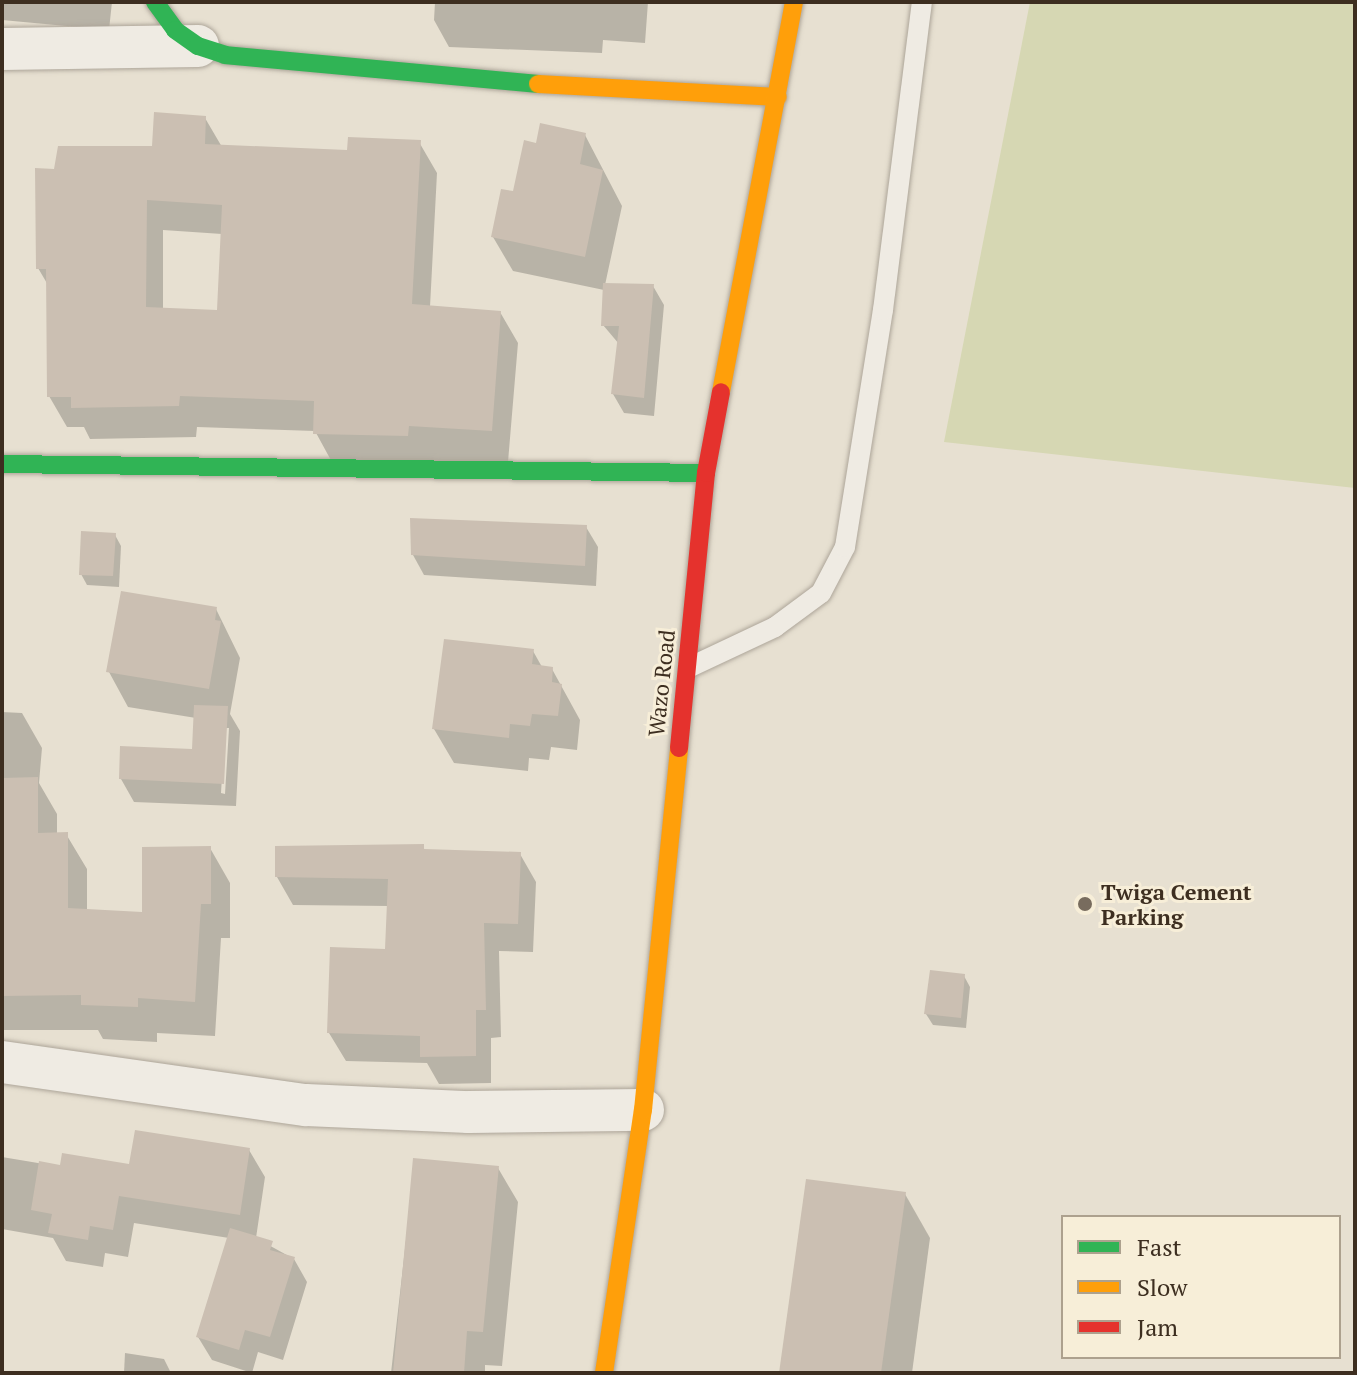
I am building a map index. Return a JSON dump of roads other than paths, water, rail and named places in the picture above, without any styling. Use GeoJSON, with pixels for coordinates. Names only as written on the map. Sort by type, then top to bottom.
{"type":"FeatureCollection","features":[{"type":"Feature","properties":{"kind":"main road"},"geometry":{"type":"LineString","coordinates":[[155,2],[175,30],[198,46],[225,55],[488,81],[778,97]]}},
{"type":"Feature","properties":{"kind":"main road","name":"Wazo Road"},"geometry":{"type":"LineString","coordinates":[[604,1373],[643,1110],[706,473],[794,2]]}},
{"type":"Feature","properties":{"kind":"main road"},"geometry":{"type":"LineString","coordinates":[[2,464],[706,473]]}},
{"type":"Feature","properties":{"kind":"street"},"geometry":{"type":"LineString","coordinates":[[2,49],[198,46]]}},
{"type":"Feature","properties":{"kind":"street"},"geometry":{"type":"LineString","coordinates":[[2,1062],[306,1105],[469,1112],[643,1110]]}},
{"type":"Feature","properties":{"kind":"lane"},"geometry":{"type":"LineString","coordinates":[[687,669],[775,627],[821,593],[845,547],[883,310],[922,2]]}},
{"type":"Feature","properties":{"kind":"place","name":"Twiga Cement Parking"},"geometry":{"type":"Point","coordinates":[1085,904]}}]}
